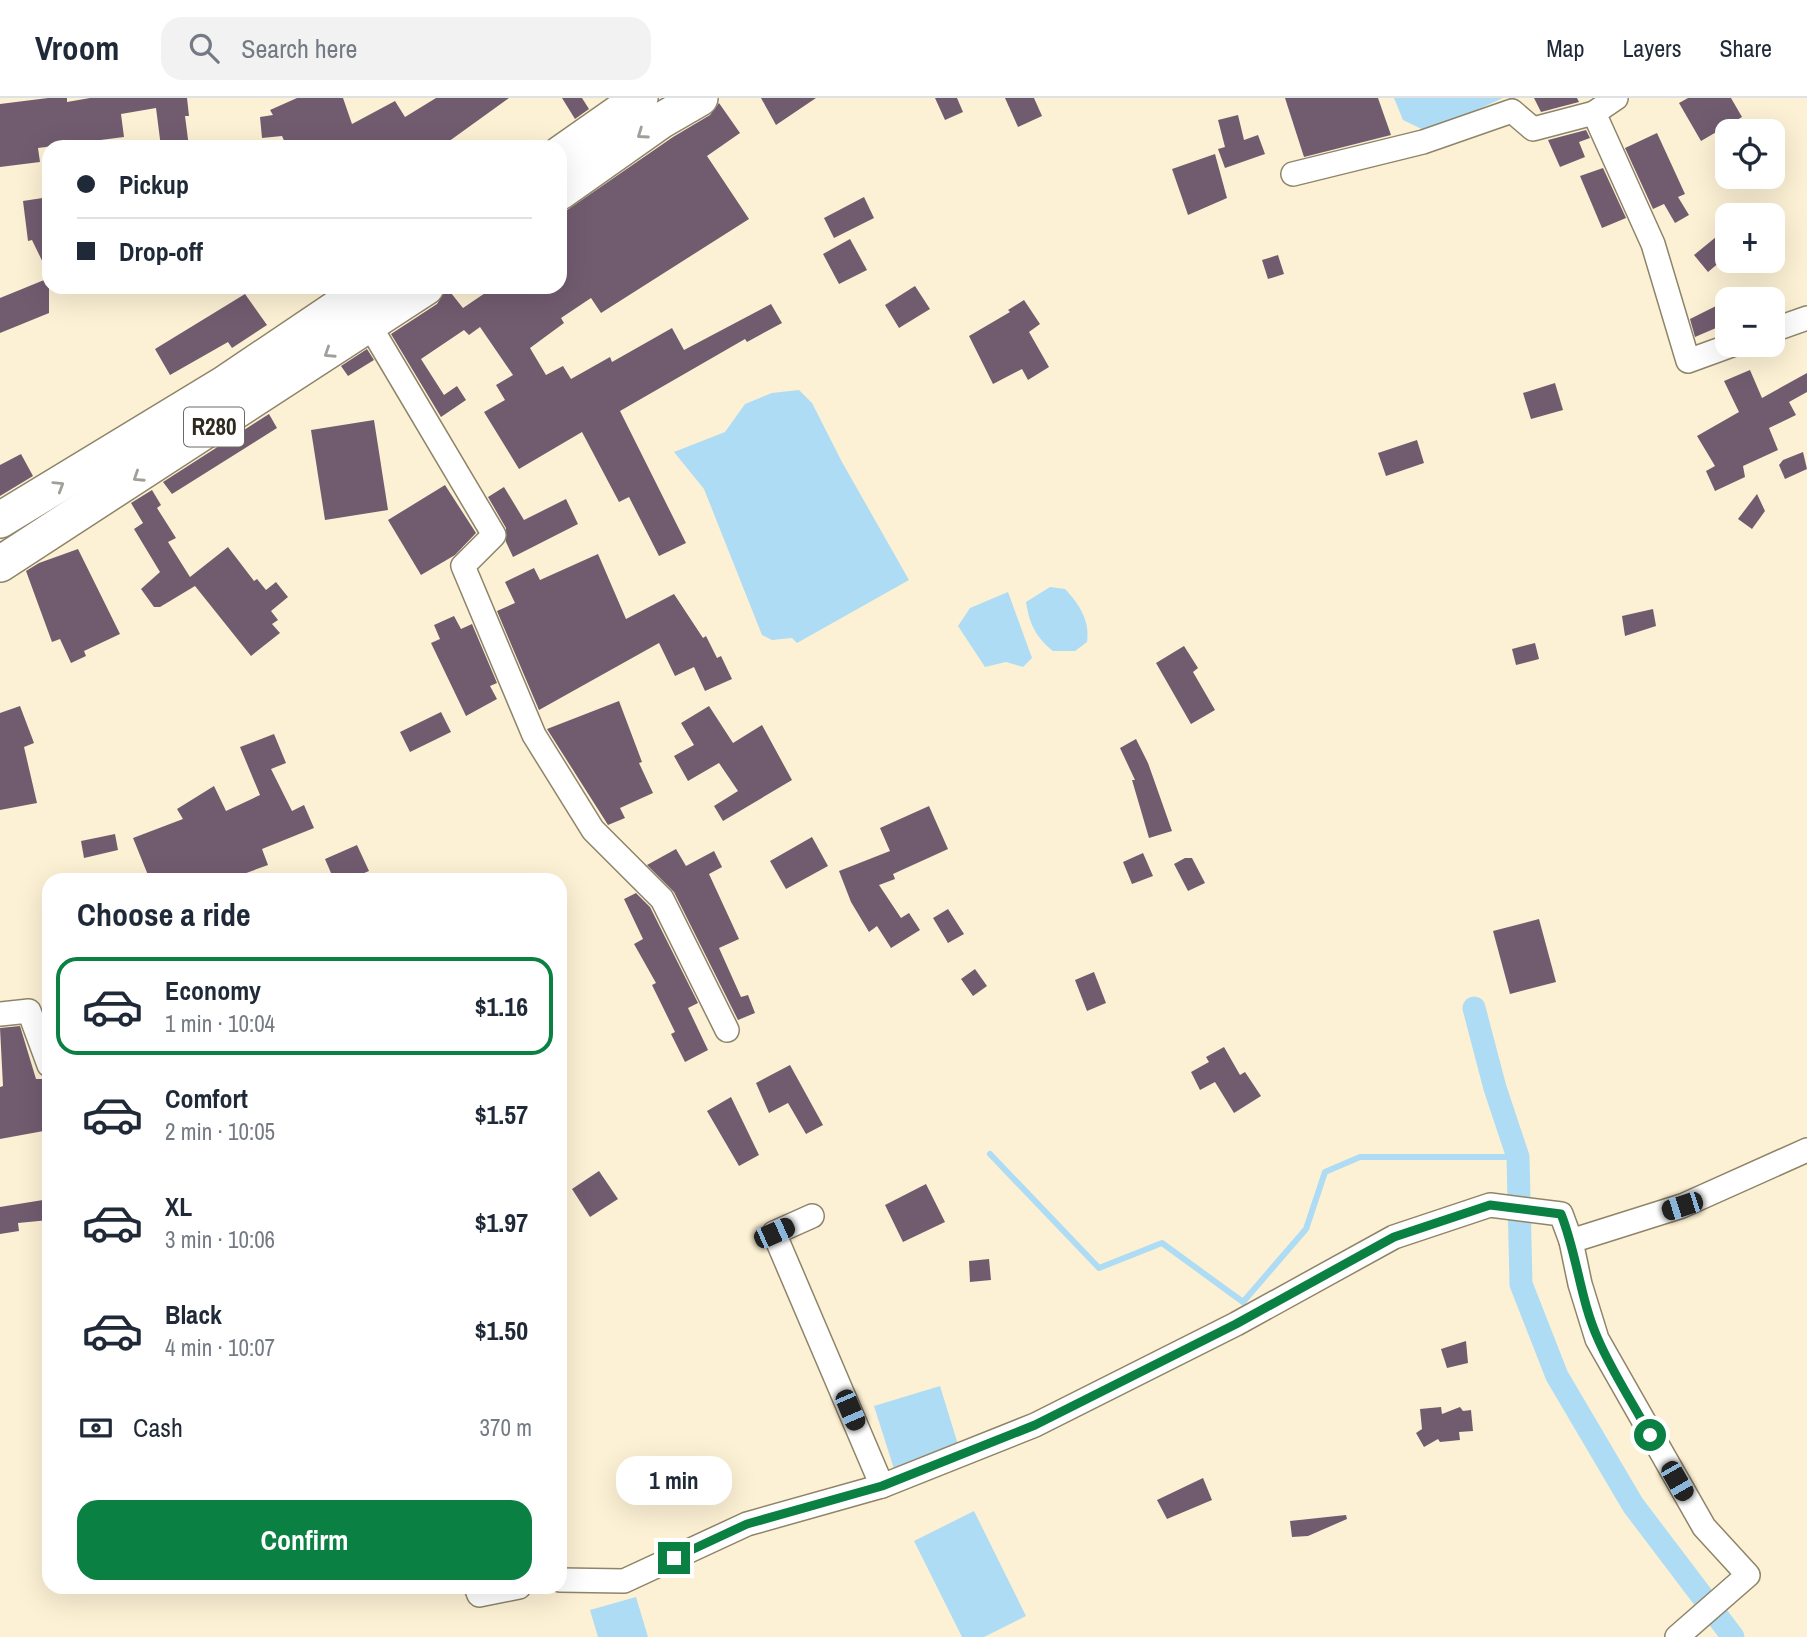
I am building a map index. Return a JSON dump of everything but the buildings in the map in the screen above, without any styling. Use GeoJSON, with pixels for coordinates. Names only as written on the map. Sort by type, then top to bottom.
{"type":"FeatureCollection","features":[{"type":"Feature","properties":{"kind":"main road"},"geometry":{"type":"LineString","coordinates":[[567,149],[640,98]]}},
{"type":"Feature","properties":{"kind":"main road"},"geometry":{"type":"LineString","coordinates":[[567,187],[662,120],[700,98]]}},
{"type":"Feature","properties":{"kind":"main road","name":"R280"},"geometry":{"type":"LineString","coordinates":[[0,520],[224,384],[358,294]]}},
{"type":"Feature","properties":{"kind":"main road","name":"R280"},"geometry":{"type":"LineString","coordinates":[[0,564],[416,294]]}},
{"type":"Feature","properties":{"kind":"street"},"geometry":{"type":"LineString","coordinates":[[1293,174],[1423,142],[1512,111],[1534,129],[1594,113],[1616,98]]}},
{"type":"Feature","properties":{"kind":"street"},"geometry":{"type":"LineString","coordinates":[[1594,113],[1653,244],[1688,361],[1715,351]]}},
{"type":"Feature","properties":{"kind":"street"},"geometry":{"type":"LineString","coordinates":[[1785,326],[1807,318]]}},
{"type":"Feature","properties":{"kind":"street"},"geometry":{"type":"LineString","coordinates":[[370,326],[494,535],[463,566],[534,735],[593,830],[662,899],[727,1030]]}},
{"type":"Feature","properties":{"kind":"street"},"geometry":{"type":"LineString","coordinates":[[0,1014],[29,1011],[42,1046]]}},
{"type":"Feature","properties":{"kind":"street"},"geometry":{"type":"LineString","coordinates":[[1572,1241],[1682,1206],[1807,1150]]}},
{"type":"Feature","properties":{"kind":"street"},"geometry":{"type":"LineString","coordinates":[[567,1580],[624,1581],[747,1524],[882,1486],[1035,1425],[1236,1324],[1394,1237],[1490,1205],[1561,1214],[1572,1241],[1580,1284],[1597,1339],[1704,1527],[1748,1575],[1679,1634]]}},
{"type":"Feature","properties":{"kind":"street"},"geometry":{"type":"LineString","coordinates":[[812,1216],[774,1233],[882,1486]]}},
{"type":"Feature","properties":{"kind":"water"},"geometry":{"type":"Polygon","coordinates":[[[1394,98],[1503,98],[1428,132],[1403,120],[1394,98]]]}},
{"type":"Feature","properties":{"kind":"water"},"geometry":{"type":"Polygon","coordinates":[[[799,390],[812,403],[909,580],[797,643],[792,638],[772,640],[762,635],[704,489],[674,452],[725,432],[745,404],[772,393],[799,390]]]}},
{"type":"Feature","properties":{"kind":"water"},"geometry":{"type":"Polygon","coordinates":[[[1050,587],[1065,589],[1085,620],[1087,642],[1075,651],[1053,651],[1042,641],[1031,623],[1026,602],[1050,587]]]}},
{"type":"Feature","properties":{"kind":"water"},"geometry":{"type":"Polygon","coordinates":[[[1008,592],[1032,658],[1023,667],[1006,662],[985,667],[958,626],[970,608],[1008,592]]]}},
{"type":"Feature","properties":{"kind":"water"},"geometry":{"type":"Polygon","coordinates":[[[940,1386],[960,1451],[895,1472],[874,1406],[940,1386]]]}},
{"type":"Feature","properties":{"kind":"water"},"geometry":{"type":"Polygon","coordinates":[[[974,1511],[1026,1616],[984,1637],[962,1637],[914,1541],[974,1511]]]}},
{"type":"Feature","properties":{"kind":"water"},"geometry":{"type":"Polygon","coordinates":[[[636,1597],[648,1637],[598,1637],[590,1610],[636,1597]]]}},
{"type":"Feature","properties":{"kind":"waterway"},"geometry":{"type":"LineString","coordinates":[[1474,1008],[1495,1088],[1518,1157],[1521,1284],[1557,1376],[1633,1505],[1733,1637]]}},
{"type":"Feature","properties":{"kind":"waterway"},"geometry":{"type":"LineString","coordinates":[[990,1154],[1099,1268],[1162,1243],[1243,1302],[1306,1229],[1325,1172],[1360,1157],[1518,1157]]}},
{"type":"Feature","properties":{"kind":"route"},"geometry":{"type":"LineString","coordinates":[[674,1558],[747,1524],[882,1486],[1035,1425],[1236,1324],[1394,1237],[1490,1205],[1561,1214],[1572,1241],[1580,1284],[1597,1339],[1650,1435]]}}]}
